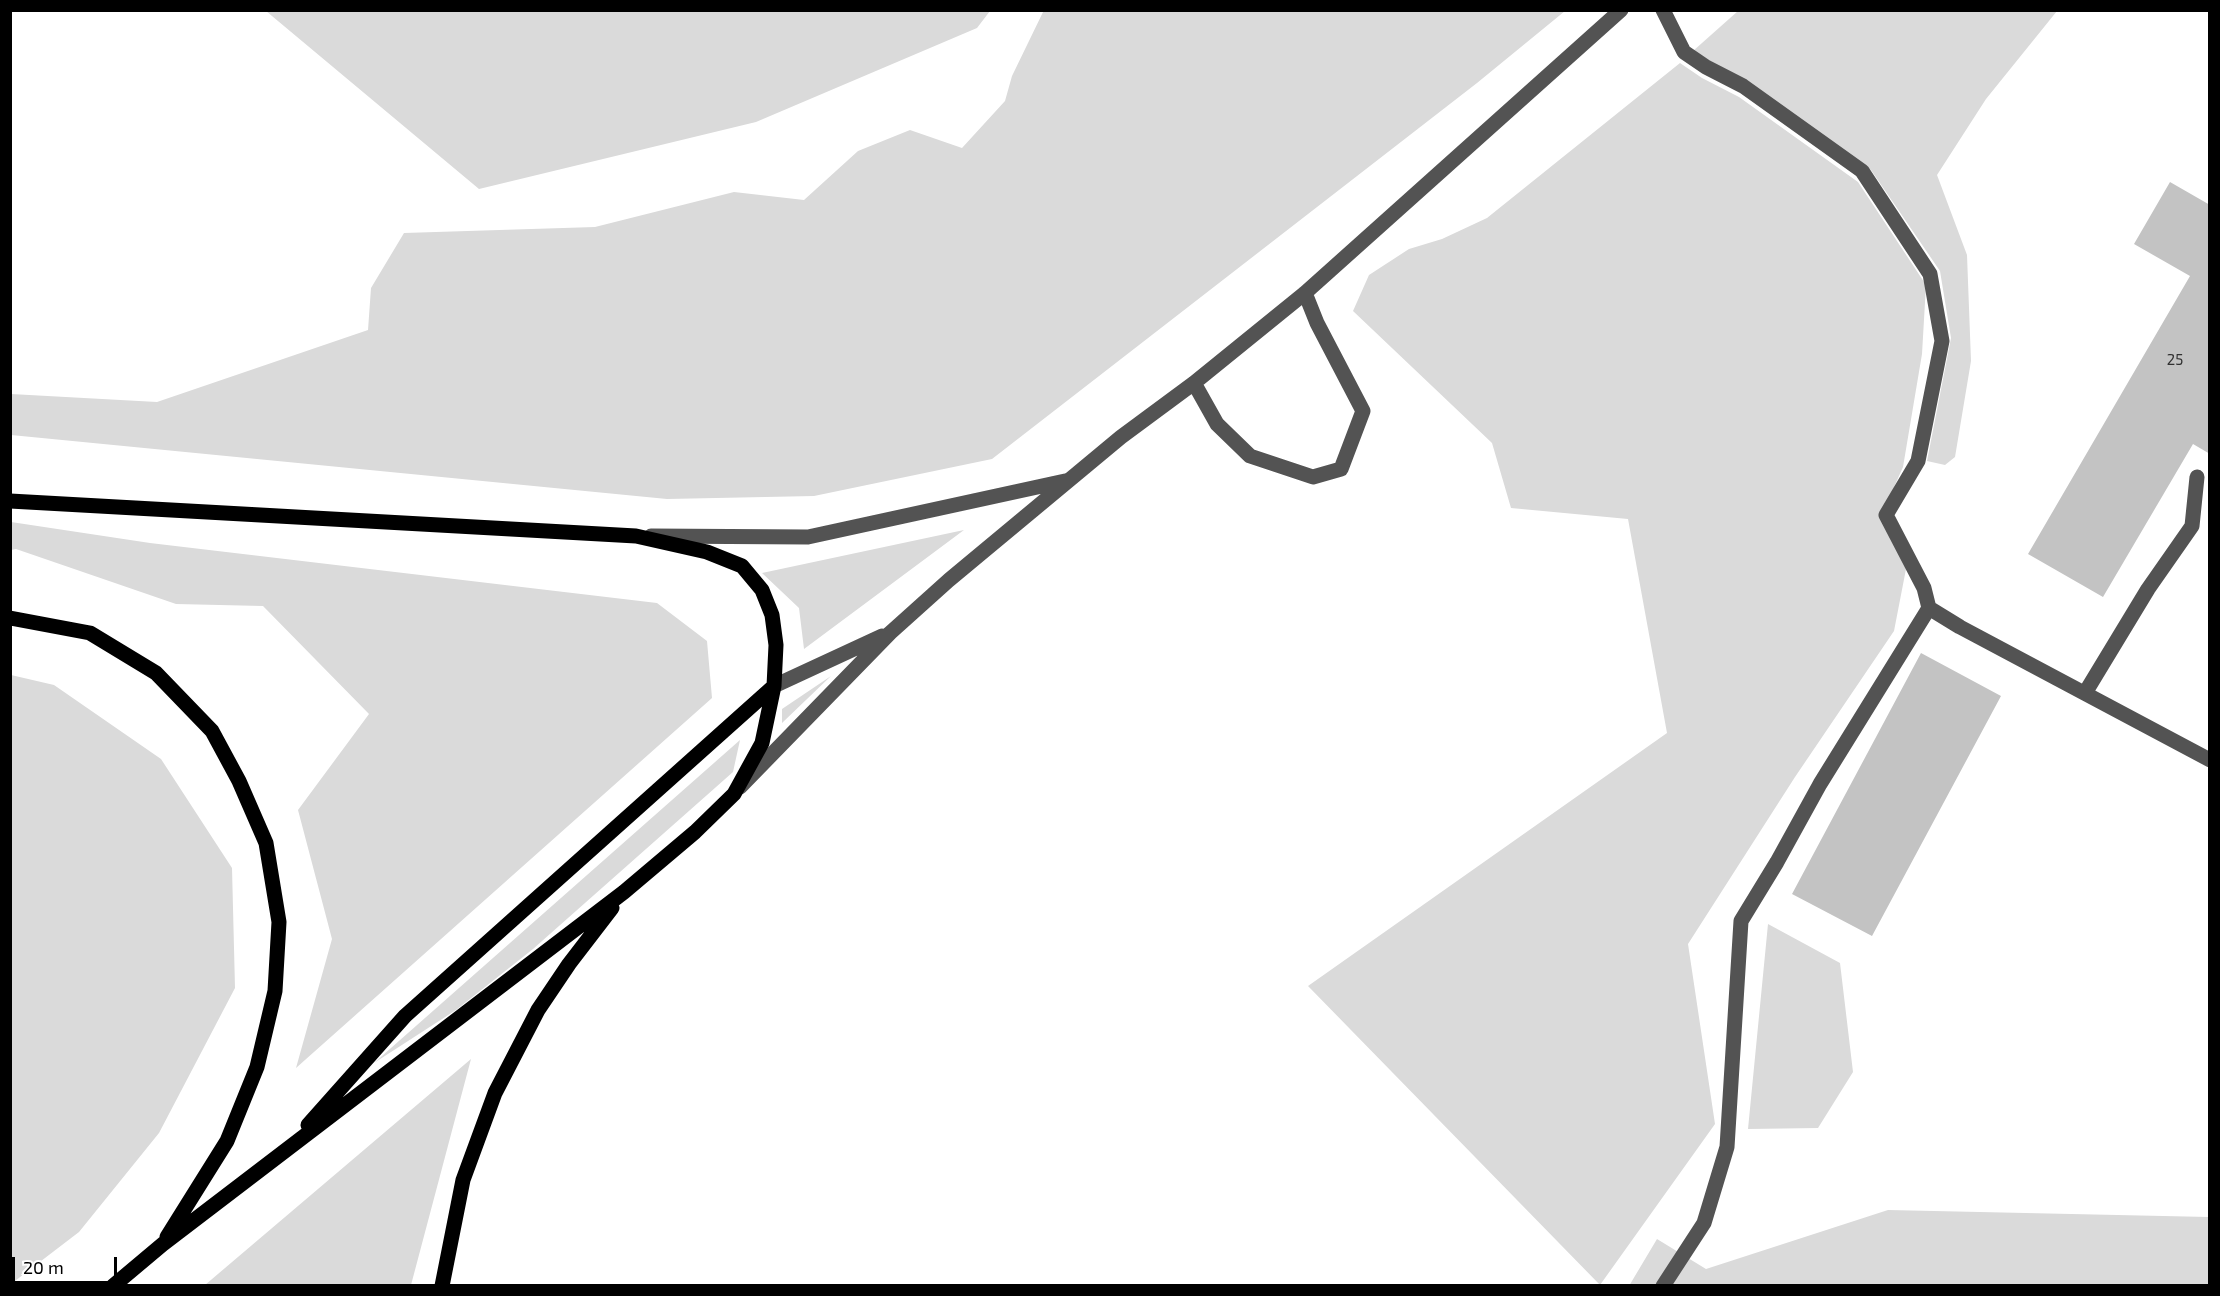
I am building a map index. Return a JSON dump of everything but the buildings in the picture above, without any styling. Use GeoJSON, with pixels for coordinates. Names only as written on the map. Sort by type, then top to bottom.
{"type":"FeatureCollection","features":[{"type":"Feature","properties":{"kind":"main road"},"geometry":{"type":"LineString","coordinates":[[10,501],[636,536],[707,552],[742,566],[762,590],[772,615],[776,645],[774,686],[762,742],[734,794],[695,832],[624,892],[163,1244],[113,1286]]}},
{"type":"Feature","properties":{"kind":"main road"},"geometry":{"type":"LineString","coordinates":[[10,618],[90,633],[156,673],[212,731],[239,781],[266,843],[279,922],[275,991],[257,1067],[227,1141],[163,1244]]}},
{"type":"Feature","properties":{"kind":"main road"},"geometry":{"type":"LineString","coordinates":[[284,1152],[405,1016],[774,686]]}},
{"type":"Feature","properties":{"kind":"main road"},"geometry":{"type":"LineString","coordinates":[[442,1286],[463,1180],[495,1093],[538,1010],[569,964],[624,892]]}},
{"type":"Feature","properties":{"kind":"street"},"geometry":{"type":"LineString","coordinates":[[734,794],[890,633],[1067,480],[1194,383],[1305,293],[1621,10]]}},
{"type":"Feature","properties":{"kind":"street"},"geometry":{"type":"LineString","coordinates":[[1662,1286],[1704,1223],[1727,1147],[1741,921],[1778,862],[1820,784],[1929,608],[1924,588],[1886,515],[1918,461],[1942,341],[1930,274],[1862,171],[1743,86],[1706,67],[1684,52],[1663,10]]}},
{"type":"Feature","properties":{"kind":"street"},"geometry":{"type":"LineString","coordinates":[[1194,383],[1217,424],[1250,456],[1313,477],[1341,469],[1363,411],[1317,323],[1305,293]]}},
{"type":"Feature","properties":{"kind":"street"},"geometry":{"type":"LineString","coordinates":[[2085,693],[2148,589],[2193,526],[2198,477]]}},
{"type":"Feature","properties":{"kind":"street"},"geometry":{"type":"LineString","coordinates":[[636,536],[808,537],[1067,480]]}},
{"type":"Feature","properties":{"kind":"street"},"geometry":{"type":"LineString","coordinates":[[1929,608],[2210,760]]}},
{"type":"Feature","properties":{"kind":"street"},"geometry":{"type":"LineString","coordinates":[[774,686],[890,633]]}},
{"type":"Feature","properties":{"kind":"shaded area"},"geometry":{"type":"Polygon","coordinates":[[[1044,10],[1565,11],[1477,83],[992,459],[814,496],[667,499],[11,435],[11,394],[157,402],[368,330],[371,288],[404,233],[595,227],[734,192],[804,200],[858,151],[910,130],[962,148],[1005,101],[1012,76],[1044,10]]]}},
{"type":"Feature","properties":{"kind":"shaded area"},"geometry":{"type":"Polygon","coordinates":[[[266,11],[990,11],[977,28],[756,122],[479,189],[266,11]]]}},
{"type":"Feature","properties":{"kind":"shaded area"},"geometry":{"type":"Polygon","coordinates":[[[1738,11],[2057,11],[1986,99],[1937,175],[1967,255],[1971,361],[1955,457],[1945,465],[1927,461],[1951,338],[1940,271],[1871,170],[1752,85],[1693,51],[1738,11]]]}},
{"type":"Feature","properties":{"kind":"shaded area"},"geometry":{"type":"Polygon","coordinates":[[[1680,63],[1702,78],[1739,97],[1858,182],[1926,285],[1922,354],[1903,467],[1882,514],[1906,569],[1894,631],[1795,777],[1688,944],[1715,1124],[1600,1285],[1308,986],[1667,733],[1628,519],[1511,508],[1492,443],[1353,311],[1369,275],[1409,249],[1442,239],[1487,218],[1680,63]]]}},
{"type":"Feature","properties":{"kind":"shaded area"},"geometry":{"type":"Polygon","coordinates":[[[11,522],[150,543],[657,603],[707,641],[712,698],[296,1068],[332,939],[298,810],[369,714],[263,606],[176,604],[16,549],[11,550],[11,522]]]}},
{"type":"Feature","properties":{"kind":"shaded area"},"geometry":{"type":"Polygon","coordinates":[[[964,530],[804,649],[799,608],[762,573],[964,530]]]}},
{"type":"Feature","properties":{"kind":"shaded area"},"geometry":{"type":"Polygon","coordinates":[[[11,675],[54,685],[161,759],[232,868],[235,988],[159,1133],[79,1232],[11,1284],[11,675]]]}},
{"type":"Feature","properties":{"kind":"shaded area"},"geometry":{"type":"Polygon","coordinates":[[[831,676],[782,723],[782,709],[831,676]]]}},
{"type":"Feature","properties":{"kind":"shaded area"},"geometry":{"type":"Polygon","coordinates":[[[740,740],[733,772],[533,949],[456,1010],[374,1063],[740,740]]]}},
{"type":"Feature","properties":{"kind":"shaded area"},"geometry":{"type":"Polygon","coordinates":[[[1768,924],[1840,963],[1853,1072],[1818,1128],[1748,1129],[1768,924]]]}},
{"type":"Feature","properties":{"kind":"shaded area"},"geometry":{"type":"Polygon","coordinates":[[[471,1059],[411,1285],[205,1285],[471,1059]]]}},
{"type":"Feature","properties":{"kind":"shaded area"},"geometry":{"type":"Polygon","coordinates":[[[1888,1210],[2209,1217],[2209,1285],[1629,1286],[1657,1239],[1706,1269],[1888,1210]]]}}]}
